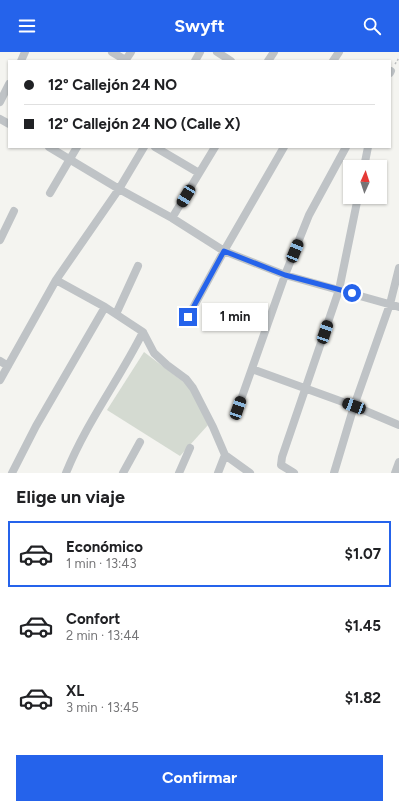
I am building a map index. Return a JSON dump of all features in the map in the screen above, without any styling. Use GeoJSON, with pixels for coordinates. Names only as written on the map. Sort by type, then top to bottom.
{"type":"FeatureCollection","features":[{"type":"Feature","properties":{"kind":"street"},"geometry":{"type":"LineString","coordinates":[[112,52],[124,60]]}},
{"type":"Feature","properties":{"kind":"street"},"geometry":{"type":"LineString","coordinates":[[217,52],[229,60]]}},
{"type":"Feature","properties":{"kind":"street"},"geometry":{"type":"LineString","coordinates":[[0,102],[5,87]]}},
{"type":"Feature","properties":{"kind":"street"},"geometry":{"type":"LineString","coordinates":[[51,148],[119,189],[172,218],[224,251],[285,275],[399,307]]}},
{"type":"Feature","properties":{"kind":"street"},"geometry":{"type":"LineString","coordinates":[[50,193],[76,148]]}},
{"type":"Feature","properties":{"kind":"street"},"geometry":{"type":"LineString","coordinates":[[0,380],[56,280],[119,189],[143,148]]}},
{"type":"Feature","properties":{"kind":"street"},"geometry":{"type":"LineString","coordinates":[[157,148],[199,173]]}},
{"type":"Feature","properties":{"kind":"street"},"geometry":{"type":"LineString","coordinates":[[172,218],[214,148]]}},
{"type":"Feature","properties":{"kind":"street"},"geometry":{"type":"LineString","coordinates":[[188,317],[283,148]]}},
{"type":"Feature","properties":{"kind":"street"},"geometry":{"type":"LineString","coordinates":[[238,408],[285,275],[309,215],[345,148]]}},
{"type":"Feature","properties":{"kind":"street"},"geometry":{"type":"LineString","coordinates":[[365,160],[368,148]]}},
{"type":"Feature","properties":{"kind":"street"},"geometry":{"type":"LineString","coordinates":[[294,473],[281,465],[282,456],[339,290],[357,204]]}},
{"type":"Feature","properties":{"kind":"street"},"geometry":{"type":"LineString","coordinates":[[0,240],[14,211]]}},
{"type":"Feature","properties":{"kind":"street"},"geometry":{"type":"LineString","coordinates":[[116,314],[138,266]]}},
{"type":"Feature","properties":{"kind":"street"},"geometry":{"type":"LineString","coordinates":[[334,473],[354,406],[390,304],[399,268]]}},
{"type":"Feature","properties":{"kind":"street"},"geometry":{"type":"LineString","coordinates":[[56,280],[105,307],[143,332],[154,353],[186,379],[194,388],[225,455],[250,473]]}},
{"type":"Feature","properties":{"kind":"street"},"geometry":{"type":"LineString","coordinates":[[12,473],[36,426],[105,307]]}},
{"type":"Feature","properties":{"kind":"street"},"geometry":{"type":"LineString","coordinates":[[66,473],[74,455],[131,356],[143,332]]}},
{"type":"Feature","properties":{"kind":"street"},"geometry":{"type":"LineString","coordinates":[[0,361],[8,366]]}},
{"type":"Feature","properties":{"kind":"street"},"geometry":{"type":"LineString","coordinates":[[252,369],[354,406],[399,425]]}},
{"type":"Feature","properties":{"kind":"street"},"geometry":{"type":"LineString","coordinates":[[122,473],[140,442]]}},
{"type":"Feature","properties":{"kind":"street"},"geometry":{"type":"LineString","coordinates":[[179,473],[190,448]]}},
{"type":"Feature","properties":{"kind":"street"},"geometry":{"type":"LineString","coordinates":[[218,473],[225,455]]}},
{"type":"Feature","properties":{"kind":"street"},"geometry":{"type":"LineString","coordinates":[[395,473],[399,462]]}},
{"type":"Feature","properties":{"kind":"shaded area"},"geometry":{"type":"Polygon","coordinates":[[[144,352],[190,387],[208,425],[180,456],[107,410],[144,352]]]}},
{"type":"Feature","properties":{"kind":"route"},"geometry":{"type":"LineString","coordinates":[[188,317],[224,251],[285,275],[352,293]]}}]}
